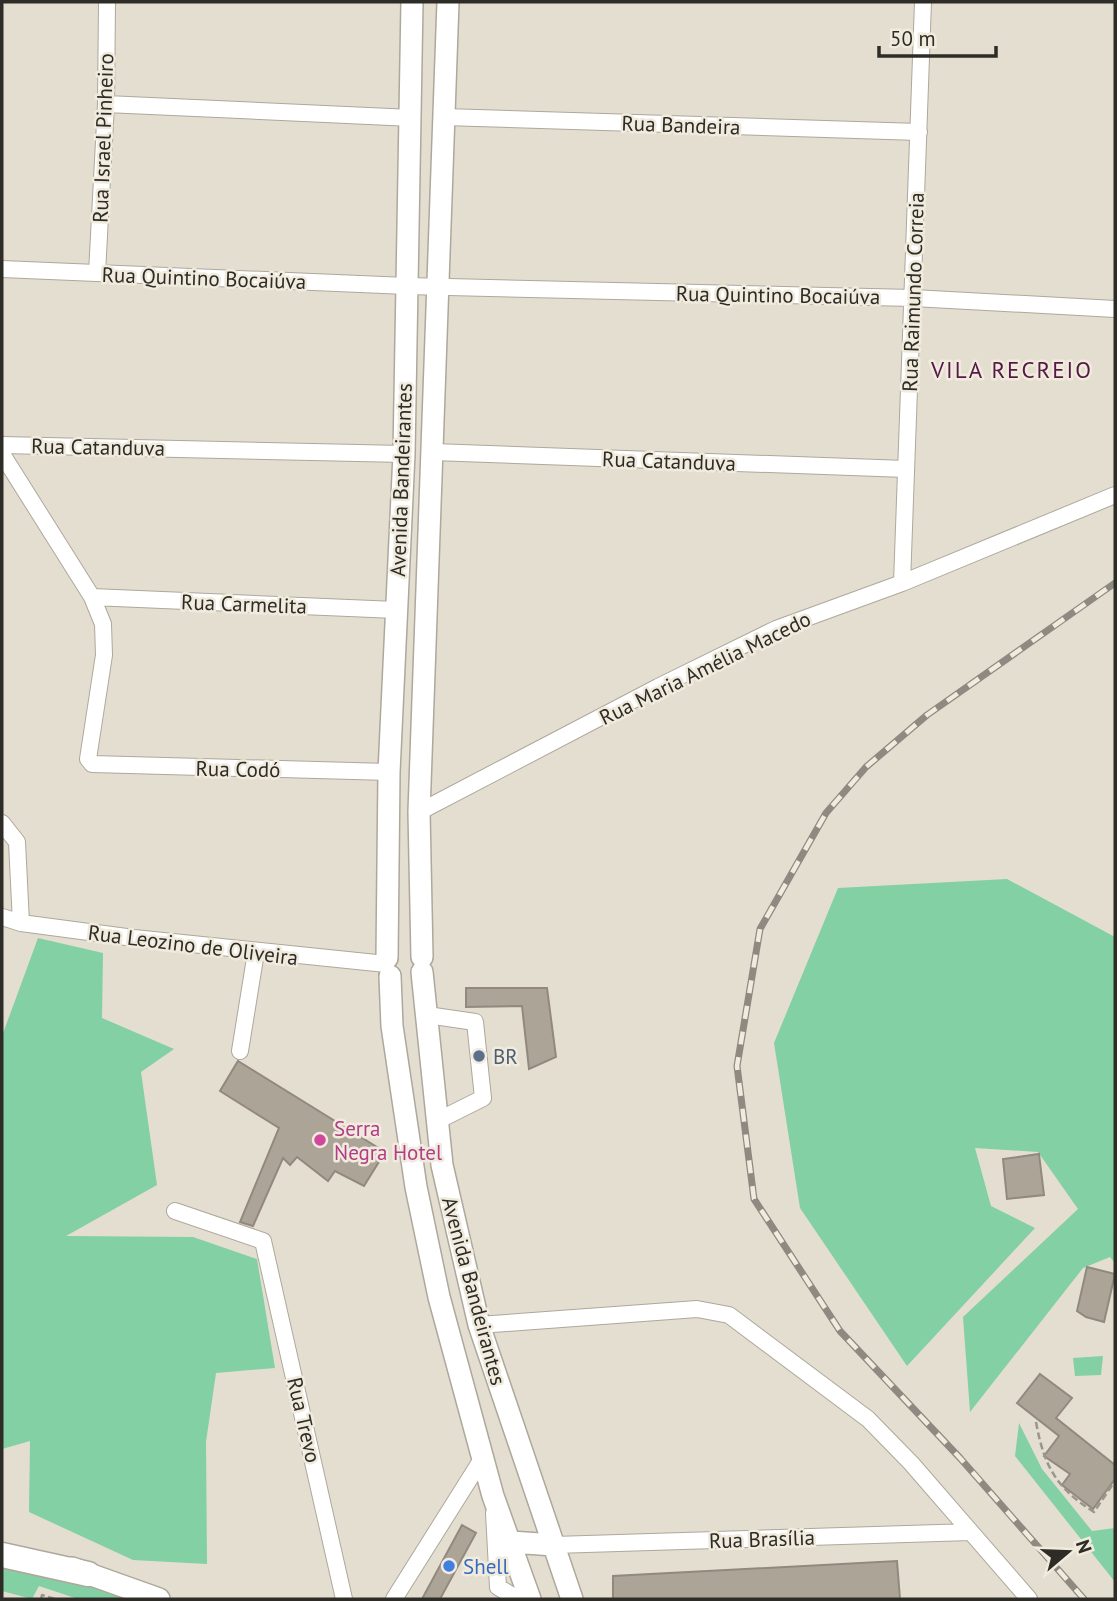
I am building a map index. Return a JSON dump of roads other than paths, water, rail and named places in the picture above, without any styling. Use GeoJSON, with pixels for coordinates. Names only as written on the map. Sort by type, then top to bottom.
{"type":"FeatureCollection","features":[{"type":"Feature","properties":{"kind":"highway"},"geometry":{"type":"LineString","coordinates":[[2,1555],[88,1574]]}},
{"type":"Feature","properties":{"kind":"main road","name":"Avenida Bandeirantes"},"geometry":{"type":"LineString","coordinates":[[412,2],[404,454],[389,772],[388,966],[392,1026],[416,1187],[439,1297],[493,1496],[530,1599]]}},
{"type":"Feature","properties":{"kind":"main road","name":"Avenida Bandeirantes"},"geometry":{"type":"LineString","coordinates":[[448,2],[440,287],[419,812],[422,964],[442,1165],[479,1325],[572,1599]]}},
{"type":"Feature","properties":{"kind":"main road"},"geometry":{"type":"LineString","coordinates":[[401,946],[413,948],[422,964],[408,983],[388,966],[401,946]]}},
{"type":"Feature","properties":{"kind":"main road"},"geometry":{"type":"LineString","coordinates":[[2,1542],[159,1599]]}},
{"type":"Feature","properties":{"kind":"main road"},"geometry":{"type":"LineString","coordinates":[[511,1542],[554,1545],[580,1599]]}},
{"type":"Feature","properties":{"kind":"street","name":"Rua Israel Pinheiro"},"geometry":{"type":"LineString","coordinates":[[97,274],[106,104],[107,2]]}},
{"type":"Feature","properties":{"kind":"street","name":"Rua Raimundo Correia"},"geometry":{"type":"LineString","coordinates":[[902,583],[923,2]]}},
{"type":"Feature","properties":{"kind":"street"},"geometry":{"type":"LineString","coordinates":[[106,104],[412,118]]}},
{"type":"Feature","properties":{"kind":"street","name":"Rua Bandeira"},"geometry":{"type":"LineString","coordinates":[[444,117],[919,132]]}},
{"type":"Feature","properties":{"kind":"street","name":"Rua Quintino Bocaiúva"},"geometry":{"type":"LineString","coordinates":[[2,269],[407,286],[913,298],[1115,309]]}},
{"type":"Feature","properties":{"kind":"street","name":"Rua Catanduva"},"geometry":{"type":"LineString","coordinates":[[2,445],[404,454]]}},
{"type":"Feature","properties":{"kind":"street","name":"Rua Catanduva"},"geometry":{"type":"LineString","coordinates":[[433,452],[906,469]]}},
{"type":"Feature","properties":{"kind":"street"},"geometry":{"type":"LineString","coordinates":[[4,465],[92,597]]}},
{"type":"Feature","properties":{"kind":"street","name":"Rua Maria Amélia Macedo"},"geometry":{"type":"LineString","coordinates":[[419,812],[658,687],[776,629],[902,583],[1115,495]]}},
{"type":"Feature","properties":{"kind":"street","name":"Rua Carmelita"},"geometry":{"type":"LineString","coordinates":[[92,597],[396,610]]}},
{"type":"Feature","properties":{"kind":"street","name":"Rua Codó"},"geometry":{"type":"LineString","coordinates":[[92,597],[103,625],[104,655],[89,759],[97,765],[389,772]]}},
{"type":"Feature","properties":{"kind":"street"},"geometry":{"type":"LineString","coordinates":[[2,823],[17,842],[21,923]]}},
{"type":"Feature","properties":{"kind":"street","name":"Rua Leozino de Oliveira"},"geometry":{"type":"LineString","coordinates":[[2,917],[21,923],[388,966]]}},
{"type":"Feature","properties":{"kind":"street"},"geometry":{"type":"LineString","coordinates":[[240,1051],[256,952]]}},
{"type":"Feature","properties":{"kind":"street"},"geometry":{"type":"LineString","coordinates":[[426,1015],[475,1022],[483,1098],[437,1121]]}},
{"type":"Feature","properties":{"kind":"street","name":"Rua Trevo"},"geometry":{"type":"LineString","coordinates":[[174,1211],[263,1241],[344,1599]]}},
{"type":"Feature","properties":{"kind":"street"},"geometry":{"type":"LineString","coordinates":[[479,1325],[697,1309],[729,1315],[868,1419],[1029,1599]]}},
{"type":"Feature","properties":{"kind":"street"},"geometry":{"type":"LineString","coordinates":[[394,1599],[482,1459]]}},
{"type":"Feature","properties":{"kind":"street"},"geometry":{"type":"LineString","coordinates":[[493,1496],[498,1587],[518,1599]]}},
{"type":"Feature","properties":{"kind":"street","name":"Rua Brasília"},"geometry":{"type":"LineString","coordinates":[[554,1545],[971,1532]]}},
{"type":"Feature","properties":{"kind":"railway"},"geometry":{"type":"LineString","coordinates":[[1084,1599],[960,1458],[840,1331],[754,1199],[737,1066],[760,929],[826,813],[866,767],[927,715],[1115,583]]}},
{"type":"Feature","properties":{"kind":"place","name":"BR"},"geometry":{"type":"Point","coordinates":[479,1056]}},
{"type":"Feature","properties":{"kind":"place","name":"Serra Negra Hotel"},"geometry":{"type":"Point","coordinates":[320,1140]}},
{"type":"Feature","properties":{"kind":"place","name":"Shell"},"geometry":{"type":"Point","coordinates":[449,1566]}},
{"type":"Feature","properties":{"kind":"district","name":"VILA RECREIO"},"geometry":{"type":"Point","coordinates":[1012,369]}}]}
